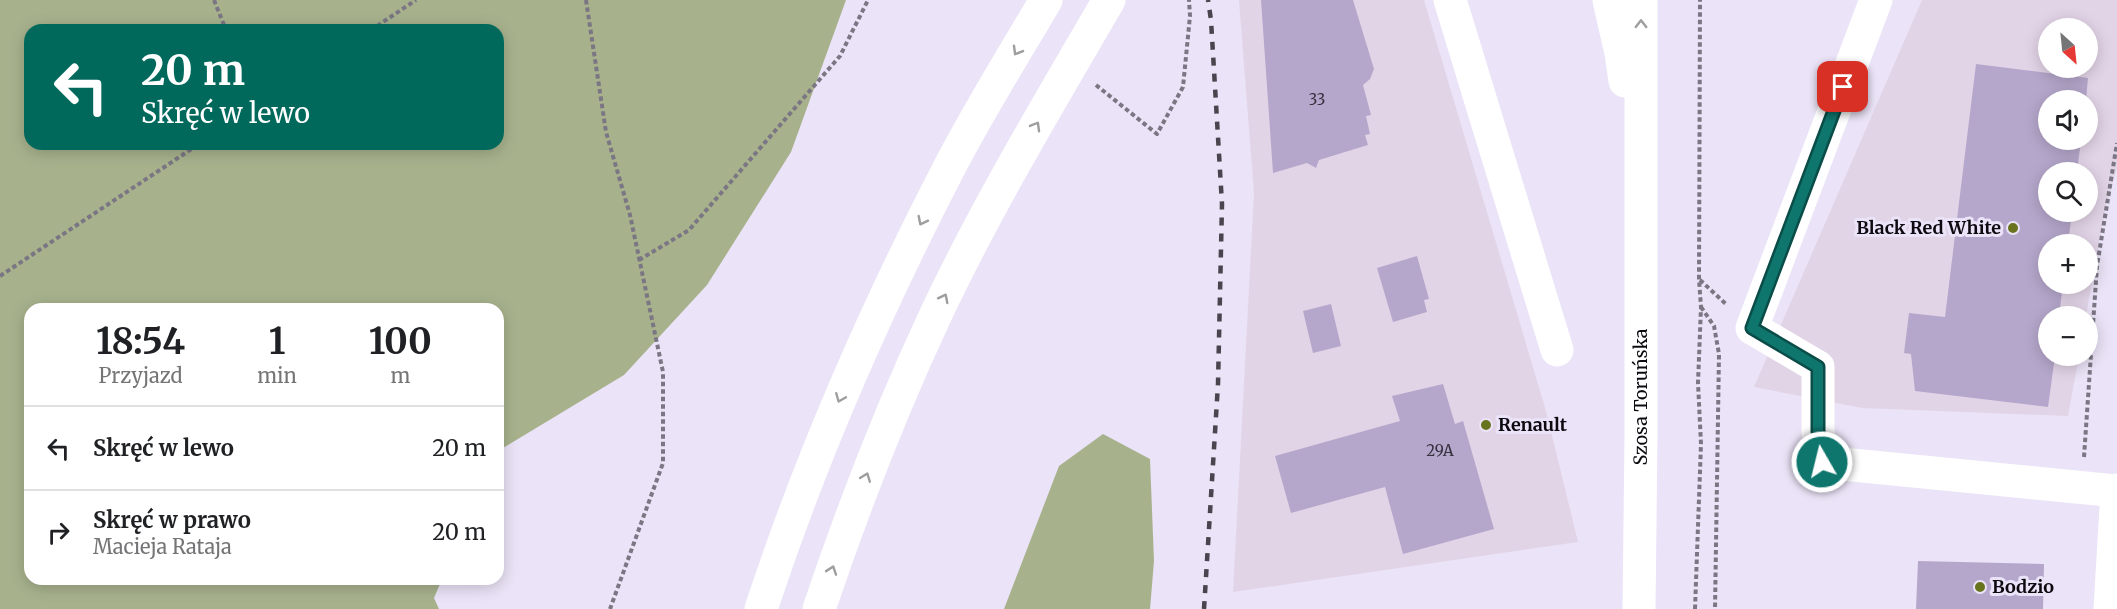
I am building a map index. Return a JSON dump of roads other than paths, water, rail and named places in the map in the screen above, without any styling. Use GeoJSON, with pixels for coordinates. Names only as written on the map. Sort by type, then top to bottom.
{"type":"FeatureCollection","features":[{"type":"Feature","properties":{"kind":"main road"},"geometry":{"type":"LineString","coordinates":[[761,609],[784,539],[845,386],[904,258],[949,167],[1046,0]]}},
{"type":"Feature","properties":{"kind":"main road"},"geometry":{"type":"LineString","coordinates":[[819,609],[875,454],[937,312],[998,192],[1109,0]]}},
{"type":"Feature","properties":{"kind":"main road"},"geometry":{"type":"LineString","coordinates":[[1450,0],[1557,350]]}},
{"type":"Feature","properties":{"kind":"main road","name":"Szosa Toruńska"},"geometry":{"type":"LineString","coordinates":[[1609,0],[1621,52],[1640,188]]}},
{"type":"Feature","properties":{"kind":"main road","name":"Szosa Toruńska"},"geometry":{"type":"LineString","coordinates":[[1639,609],[1641,0]]}},
{"type":"Feature","properties":{"kind":"main road"},"geometry":{"type":"LineString","coordinates":[[1876,0],[1752,328],[1818,367],[1818,431],[1822,462],[2117,491],[2110,609]]}},
{"type":"Feature","properties":{"kind":"railway"},"geometry":{"type":"LineString","coordinates":[[1204,609],[1218,384],[1222,204],[1208,0]]}},
{"type":"Feature","properties":{"kind":"place","name":"Black Red White"},"geometry":{"type":"Point","coordinates":[2013,228]}},
{"type":"Feature","properties":{"kind":"place","name":"Renault"},"geometry":{"type":"Point","coordinates":[1486,425]}},
{"type":"Feature","properties":{"kind":"place","name":"Bodzio"},"geometry":{"type":"Point","coordinates":[1980,587]}}]}
